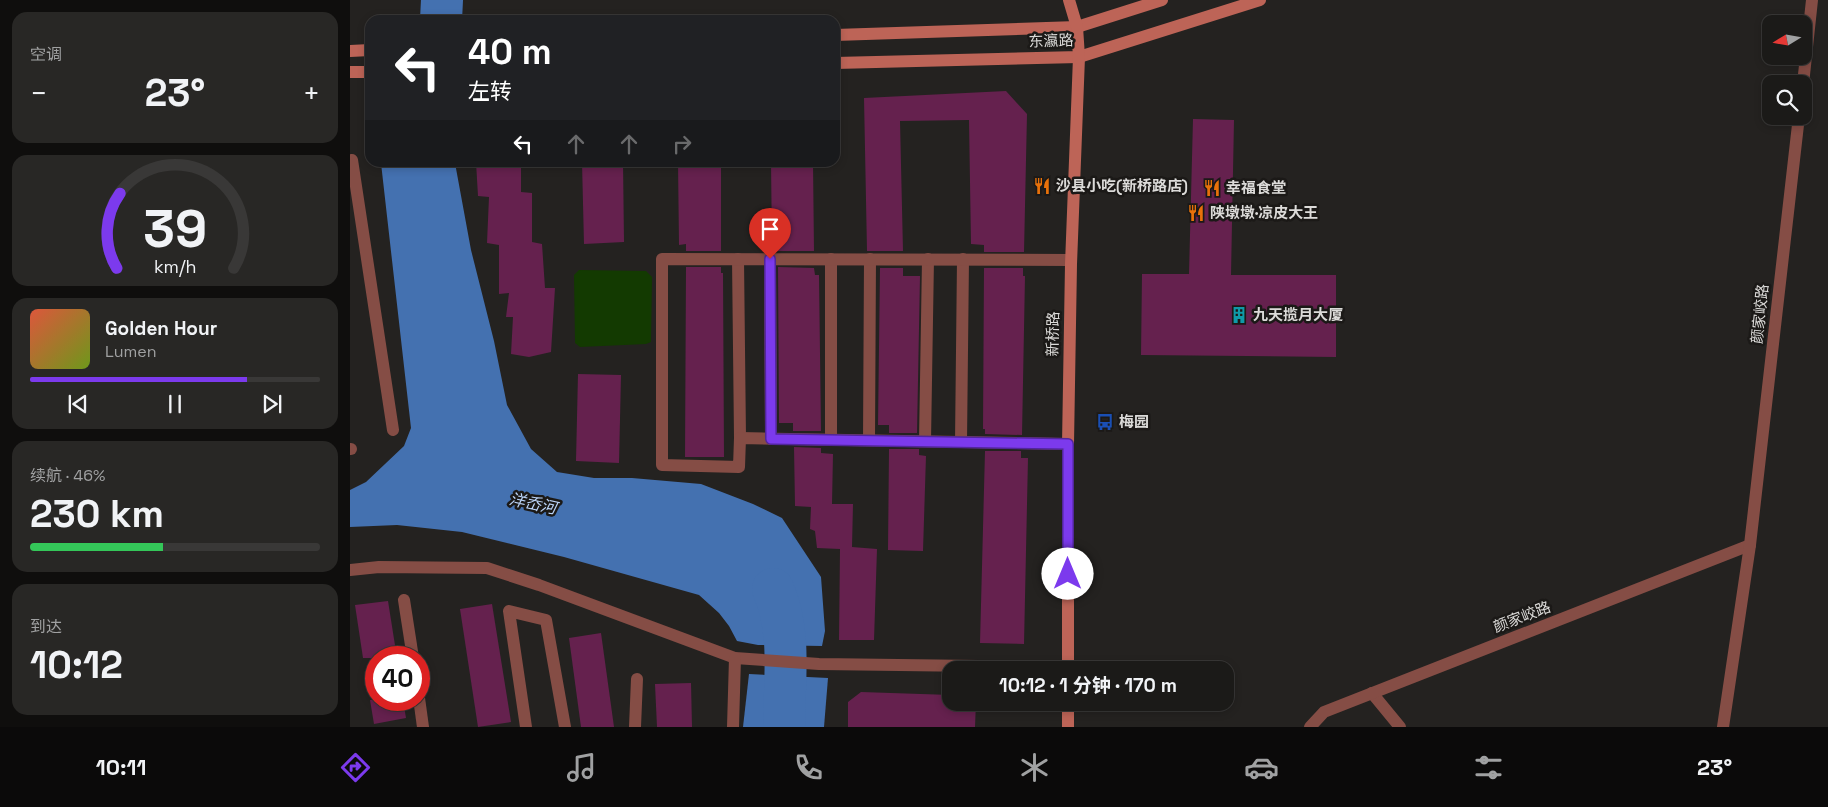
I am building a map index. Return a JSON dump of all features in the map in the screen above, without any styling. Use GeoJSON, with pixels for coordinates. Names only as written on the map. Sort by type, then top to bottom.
{"type":"FeatureCollection","features":[{"type":"Feature","properties":{"kind":"main road","name":"新桥路"},"geometry":{"type":"LineString","coordinates":[[1068,661],[1068,444],[1071,260],[1079,57],[1077,27],[1069,0]]}},
{"type":"Feature","properties":{"kind":"main road","name":"东瀛路"},"geometry":{"type":"LineString","coordinates":[[840,35],[1077,27],[1162,0]]}},
{"type":"Feature","properties":{"kind":"main road","name":"东瀛路"},"geometry":{"type":"LineString","coordinates":[[840,63],[1079,57],[1260,0]]}},
{"type":"Feature","properties":{"kind":"main road"},"geometry":{"type":"LineString","coordinates":[[350,51],[365,50]]}},
{"type":"Feature","properties":{"kind":"main road"},"geometry":{"type":"LineString","coordinates":[[1068,711],[1068,727]]}},
{"type":"Feature","properties":{"kind":"street"},"geometry":{"type":"LineString","coordinates":[[1804,75],[1812,0]]}},
{"type":"Feature","properties":{"kind":"street","name":"颜家峧路"},"geometry":{"type":"LineString","coordinates":[[1722,727],[1750,545],[1798,125]]}},
{"type":"Feature","properties":{"kind":"street"},"geometry":{"type":"LineString","coordinates":[[351,156],[393,430]]}},
{"type":"Feature","properties":{"kind":"street"},"geometry":{"type":"LineString","coordinates":[[738,259],[739,467],[662,465],[662,259],[738,259],[770,259],[830,259],[870,259],[928,260],[963,259],[1071,260]]}},
{"type":"Feature","properties":{"kind":"street"},"geometry":{"type":"LineString","coordinates":[[770,259],[771,439]]}},
{"type":"Feature","properties":{"kind":"street"},"geometry":{"type":"LineString","coordinates":[[830,259],[831,440]]}},
{"type":"Feature","properties":{"kind":"street"},"geometry":{"type":"LineString","coordinates":[[869,440],[870,259]]}},
{"type":"Feature","properties":{"kind":"street"},"geometry":{"type":"LineString","coordinates":[[961,442],[963,259]]}},
{"type":"Feature","properties":{"kind":"street"},"geometry":{"type":"LineString","coordinates":[[925,441],[928,260]]}},
{"type":"Feature","properties":{"kind":"street"},"geometry":{"type":"LineString","coordinates":[[740,438],[1068,444]]}},
{"type":"Feature","properties":{"kind":"street","name":"颜家峧路"},"geometry":{"type":"LineString","coordinates":[[1310,727],[1324,712],[1750,545]]}},
{"type":"Feature","properties":{"kind":"street"},"geometry":{"type":"LineString","coordinates":[[350,570],[380,567],[487,568],[539,585],[735,658],[819,664],[942,666]]}},
{"type":"Feature","properties":{"kind":"street"},"geometry":{"type":"LineString","coordinates":[[404,600],[411,646]]}},
{"type":"Feature","properties":{"kind":"street"},"geometry":{"type":"LineString","coordinates":[[526,727],[508,611],[546,620],[565,727]]}},
{"type":"Feature","properties":{"kind":"street"},"geometry":{"type":"LineString","coordinates":[[733,727],[735,658]]}},
{"type":"Feature","properties":{"kind":"street"},"geometry":{"type":"LineString","coordinates":[[635,727],[637,679]]}},
{"type":"Feature","properties":{"kind":"street"},"geometry":{"type":"LineString","coordinates":[[1372,693],[1400,727]]}},
{"type":"Feature","properties":{"kind":"street"},"geometry":{"type":"LineString","coordinates":[[421,711],[423,727]]}},
{"type":"Feature","properties":{"kind":"green space"},"geometry":{"type":"Polygon","coordinates":[[[579,270],[646,271],[652,277],[651,342],[646,344],[580,347],[575,343],[574,275],[579,270]]]}},
{"type":"Feature","properties":{"kind":"water"},"geometry":{"type":"Polygon","coordinates":[[[381,167],[456,167],[471,250],[494,341],[507,405],[531,449],[557,472],[594,478],[632,478],[701,484],[753,504],[782,518],[821,577],[825,631],[822,646],[758,645],[737,641],[719,613],[699,595],[564,557],[462,532],[397,525],[350,527],[350,490],[366,482],[404,446],[411,428],[381,167]]]}},
{"type":"Feature","properties":{"kind":"water"},"geometry":{"type":"Polygon","coordinates":[[[749,674],[828,678],[824,727],[743,727],[749,674]]]}},
{"type":"Feature","properties":{"kind":"building"},"geometry":{"type":"Polygon","coordinates":[[[1006,91],[1027,114],[1024,252],[984,252],[984,245],[971,244],[969,120],[900,121],[903,251],[867,251],[864,98],[1006,91]]]}},
{"type":"Feature","properties":{"kind":"building","name":"九天揽月大厦"},"geometry":{"type":"Polygon","coordinates":[[[1193,119],[1234,120],[1231,275],[1336,275],[1336,357],[1141,355],[1142,274],[1189,274],[1193,119]]]}},
{"type":"Feature","properties":{"kind":"building"},"geometry":{"type":"Polygon","coordinates":[[[476,167],[521,167],[521,192],[532,193],[532,242],[542,244],[545,288],[555,288],[551,352],[529,357],[511,354],[513,317],[506,317],[509,293],[499,294],[499,245],[487,243],[489,197],[478,196],[476,167]]]}},
{"type":"Feature","properties":{"kind":"building"},"geometry":{"type":"Polygon","coordinates":[[[582,167],[623,167],[624,242],[584,244],[582,167]]]}},
{"type":"Feature","properties":{"kind":"building"},"geometry":{"type":"Polygon","coordinates":[[[678,167],[721,167],[721,251],[686,251],[686,244],[679,245],[678,167]]]}},
{"type":"Feature","properties":{"kind":"building"},"geometry":{"type":"Polygon","coordinates":[[[771,167],[813,167],[814,251],[777,251],[777,247],[772,247],[771,167]]]}},
{"type":"Feature","properties":{"kind":"building"},"geometry":{"type":"Polygon","coordinates":[[[686,267],[721,267],[721,273],[723,273],[724,457],[685,457],[686,267]]]}},
{"type":"Feature","properties":{"kind":"building"},"geometry":{"type":"Polygon","coordinates":[[[778,267],[814,268],[815,275],[819,275],[821,431],[793,431],[793,423],[779,423],[778,267]]]}},
{"type":"Feature","properties":{"kind":"building"},"geometry":{"type":"Polygon","coordinates":[[[880,268],[903,268],[903,276],[920,276],[917,433],[889,433],[889,425],[878,425],[880,268]]]}},
{"type":"Feature","properties":{"kind":"building"},"geometry":{"type":"Polygon","coordinates":[[[984,268],[1023,268],[1023,276],[1025,276],[1022,435],[985,434],[985,429],[983,429],[984,268]]]}},
{"type":"Feature","properties":{"kind":"building"},"geometry":{"type":"Polygon","coordinates":[[[578,374],[621,375],[619,463],[576,461],[578,374]]]}},
{"type":"Feature","properties":{"kind":"building"},"geometry":{"type":"Polygon","coordinates":[[[794,447],[821,448],[821,453],[833,454],[832,504],[853,504],[852,547],[877,549],[874,640],[839,640],[840,549],[817,548],[815,531],[810,529],[811,507],[795,506],[794,447]]]}},
{"type":"Feature","properties":{"kind":"building"},"geometry":{"type":"Polygon","coordinates":[[[889,449],[919,449],[919,455],[926,456],[923,551],[888,550],[889,449]]]}},
{"type":"Feature","properties":{"kind":"building"},"geometry":{"type":"Polygon","coordinates":[[[985,451],[1021,451],[1021,458],[1028,458],[1024,644],[980,643],[985,451]]]}},
{"type":"Feature","properties":{"kind":"building"},"geometry":{"type":"Polygon","coordinates":[[[388,601],[395,646],[365,646],[365,658],[363,658],[355,605],[388,601]]]}},
{"type":"Feature","properties":{"kind":"building"},"geometry":{"type":"Polygon","coordinates":[[[492,604],[511,722],[478,727],[460,609],[492,604]]]}},
{"type":"Feature","properties":{"kind":"building"},"geometry":{"type":"Polygon","coordinates":[[[601,633],[614,727],[581,727],[569,638],[601,633]]]}},
{"type":"Feature","properties":{"kind":"building"},"geometry":{"type":"Polygon","coordinates":[[[691,683],[692,727],[657,727],[655,684],[691,683]]]}},
{"type":"Feature","properties":{"kind":"building"},"geometry":{"type":"Polygon","coordinates":[[[861,692],[942,695],[942,711],[976,711],[975,727],[848,727],[848,702],[861,692]]]}},
{"type":"Feature","properties":{"kind":"building"},"geometry":{"type":"Polygon","coordinates":[[[372,711],[405,711],[406,718],[374,724],[372,711]]]}},
{"type":"Feature","properties":{"kind":"waterway","name":"洋岙河"},"geometry":{"type":"LineString","coordinates":[[441,15],[442,0]]}},
{"type":"Feature","properties":{"kind":"waterway","name":"洋岙河"},"geometry":{"type":"LineString","coordinates":[[773,589],[779,605],[785,640],[784,727]]}},
{"type":"Feature","properties":{"kind":"place","name":"沙县小吃(新桥路店)"},"geometry":{"type":"Point","coordinates":[1042,186]}},
{"type":"Feature","properties":{"kind":"place","name":"幸福食堂"},"geometry":{"type":"Point","coordinates":[1212,188]}},
{"type":"Feature","properties":{"kind":"place","name":"陕墩墩·凉皮大王"},"geometry":{"type":"Point","coordinates":[1196,213]}},
{"type":"Feature","properties":{"kind":"place","name":"九天揽月大厦"},"geometry":{"type":"Point","coordinates":[1239,315]}},
{"type":"Feature","properties":{"kind":"place","name":"梅园"},"geometry":{"type":"Point","coordinates":[1105,422]}},
{"type":"Feature","properties":{"kind":"route"},"geometry":{"type":"LineString","coordinates":[[770,259],[771,439],[1068,444],[1068,574]]}}]}
